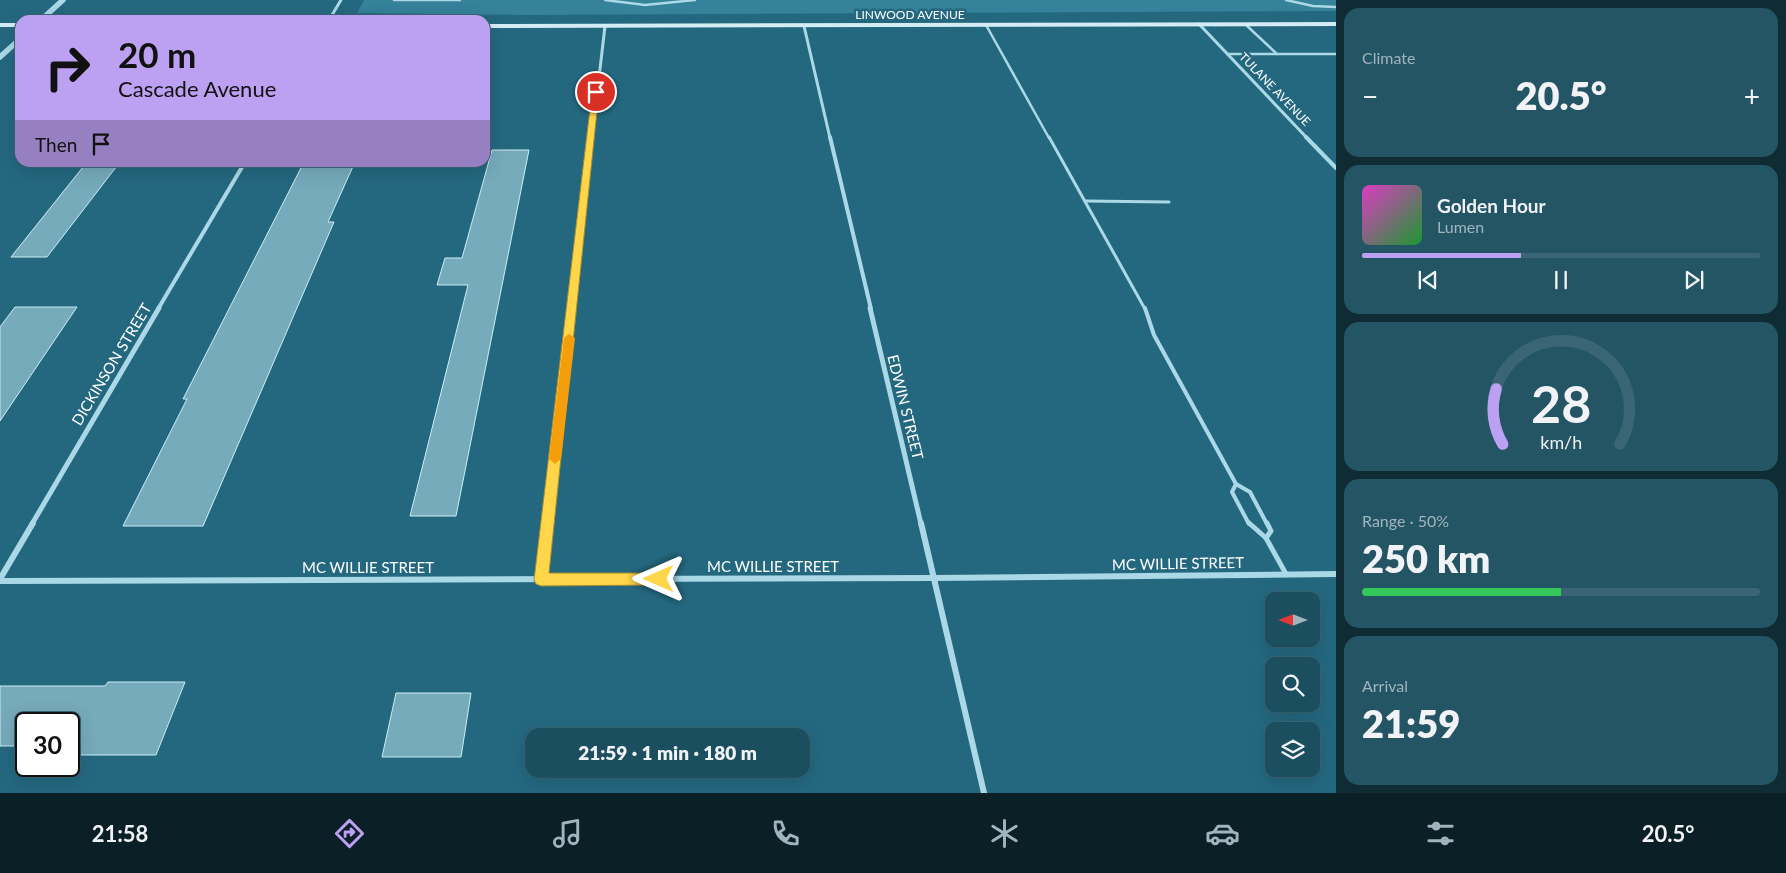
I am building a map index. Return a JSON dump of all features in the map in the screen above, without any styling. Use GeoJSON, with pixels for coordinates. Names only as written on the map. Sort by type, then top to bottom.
{"type":"FeatureCollection","features":[{"type":"Feature","properties":{"kind":"main road","name":"LINWOOD AVENUE"},"geometry":{"type":"LineString","coordinates":[[490,26],[1336,24]]}},
{"type":"Feature","properties":{"kind":"main road"},"geometry":{"type":"LineString","coordinates":[[0,25],[15,25]]}},
{"type":"Feature","properties":{"kind":"street"},"geometry":{"type":"LineString","coordinates":[[46,15],[63,0]]}},
{"type":"Feature","properties":{"kind":"street"},"geometry":{"type":"LineString","coordinates":[[332,15],[341,0]]}},
{"type":"Feature","properties":{"kind":"street","name":"TULANE AVENUE"},"geometry":{"type":"LineString","coordinates":[[1199,24],[1336,168]]}},
{"type":"Feature","properties":{"kind":"street"},"geometry":{"type":"LineString","coordinates":[[541,580],[605,26]]}},
{"type":"Feature","properties":{"kind":"street","name":"EDWIN STREET"},"geometry":{"type":"LineString","coordinates":[[804,26],[856,257],[984,793]]}},
{"type":"Feature","properties":{"kind":"street"},"geometry":{"type":"LineString","coordinates":[[0,57],[15,44]]}},
{"type":"Feature","properties":{"kind":"street","name":"DICKINSON STREET"},"geometry":{"type":"LineString","coordinates":[[0,580],[242,167]]}},
{"type":"Feature","properties":{"kind":"street","name":"MC WILLIE STREET"},"geometry":{"type":"LineString","coordinates":[[0,580],[541,580],[1336,574]]}},
{"type":"Feature","properties":{"kind":"lane"},"geometry":{"type":"LineString","coordinates":[[394,0],[460,0]]}},
{"type":"Feature","properties":{"kind":"lane"},"geometry":{"type":"LineString","coordinates":[[605,0],[645,5],[695,0]]}},
{"type":"Feature","properties":{"kind":"lane"},"geometry":{"type":"LineString","coordinates":[[1286,0],[1313,6],[1336,7]]}},
{"type":"Feature","properties":{"kind":"lane"},"geometry":{"type":"LineString","coordinates":[[1245,24],[1277,54]]}},
{"type":"Feature","properties":{"kind":"lane"},"geometry":{"type":"LineString","coordinates":[[986,25],[1148,314],[1154,335],[1236,484],[1250,492],[1271,531],[1266,538]]}},
{"type":"Feature","properties":{"kind":"lane"},"geometry":{"type":"LineString","coordinates":[[1228,54],[1336,54]]}},
{"type":"Feature","properties":{"kind":"lane"},"geometry":{"type":"LineString","coordinates":[[1085,201],[1169,202]]}},
{"type":"Feature","properties":{"kind":"lane"},"geometry":{"type":"LineString","coordinates":[[1236,484],[1232,492],[1250,526],[1266,538],[1286,574]]}},
{"type":"Feature","properties":{"kind":"shaded area"},"geometry":{"type":"Polygon","coordinates":[[[364,0],[1336,0],[1336,11],[523,15],[357,13],[364,0]]]}},
{"type":"Feature","properties":{"kind":"building"},"geometry":{"type":"Polygon","coordinates":[[[492,150],[529,150],[456,516],[410,516],[468,285],[437,285],[445,258],[462,258],[487,167],[490,167],[492,150]]]}},
{"type":"Feature","properties":{"kind":"building"},"geometry":{"type":"Polygon","coordinates":[[[83,167],[116,167],[47,257],[11,257],[83,167]]]}},
{"type":"Feature","properties":{"kind":"building"},"geometry":{"type":"Polygon","coordinates":[[[301,167],[353,167],[328,222],[334,222],[203,526],[123,526],[187,399],[183,399],[301,167]]]}},
{"type":"Feature","properties":{"kind":"building"},"geometry":{"type":"Polygon","coordinates":[[[15,307],[77,307],[0,421],[0,327],[15,307]]]}},
{"type":"Feature","properties":{"kind":"building"},"geometry":{"type":"Polygon","coordinates":[[[108,682],[185,682],[156,755],[80,755],[80,712],[15,712],[15,746],[0,746],[0,686],[105,686],[108,682]]]}},
{"type":"Feature","properties":{"kind":"building"},"geometry":{"type":"Polygon","coordinates":[[[396,693],[471,693],[461,757],[382,757],[396,693]]]}},
{"type":"Feature","properties":{"kind":"slow traffic"},"geometry":{"type":"LineString","coordinates":[[555,459],[569,338]]}},
{"type":"Feature","properties":{"kind":"route"},"geometry":{"type":"LineString","coordinates":[[596,92],[541,580],[659,579]]}}]}
